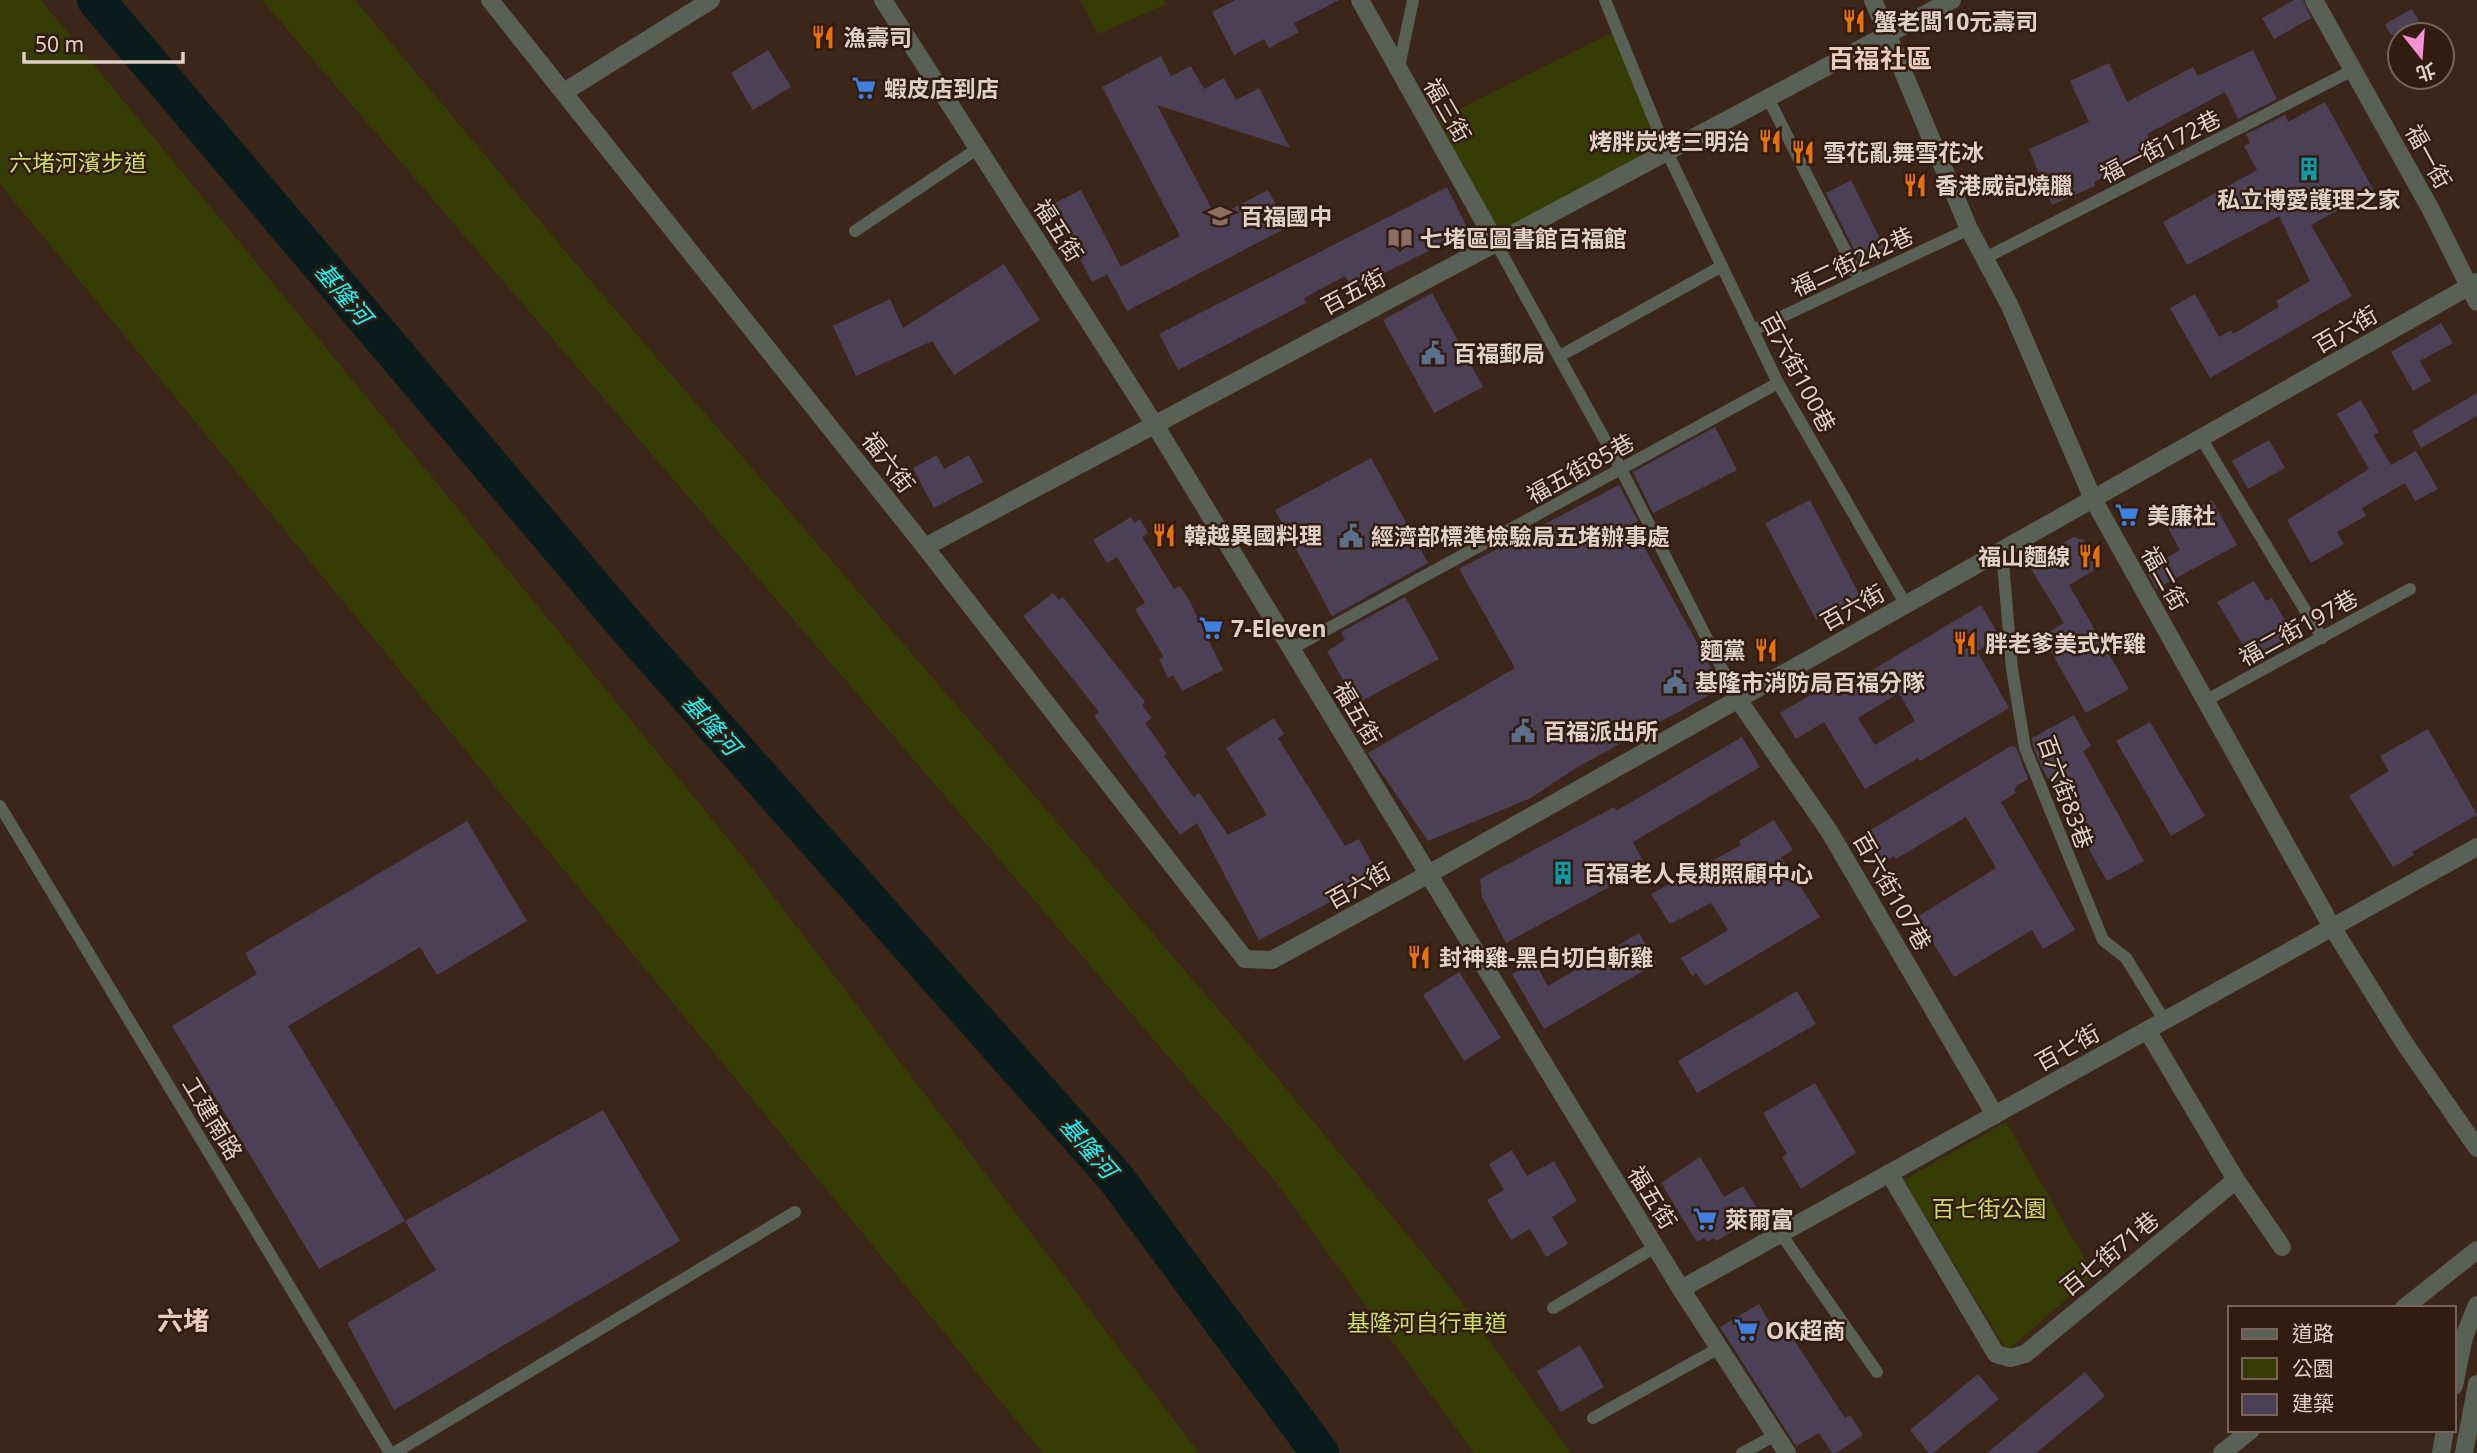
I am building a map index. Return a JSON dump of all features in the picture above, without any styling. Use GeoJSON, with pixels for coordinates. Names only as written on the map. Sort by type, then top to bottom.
{"type":"FeatureCollection","features":[{"type":"Feature","properties":{"kind":"street","name":"福六街"},"geometry":{"type":"LineString","coordinates":[[490,0],[925,547],[1245,959]]}},
{"type":"Feature","properties":{"kind":"street","name":"福五街"},"geometry":{"type":"LineString","coordinates":[[883,0],[1155,425],[1655,1247],[1787,1453]]}},
{"type":"Feature","properties":{"kind":"street","name":"福三街"},"geometry":{"type":"LineString","coordinates":[[1360,0],[1496,243]]}},
{"type":"Feature","properties":{"kind":"street","name":"福二街"},"geometry":{"type":"LineString","coordinates":[[1873,0],[1969,229],[2009,304],[2093,499],[2332,928],[2405,1044],[2477,1148]]}},
{"type":"Feature","properties":{"kind":"street","name":"百五街"},"geometry":{"type":"LineString","coordinates":[[925,547],[1952,0]]}},
{"type":"Feature","properties":{"kind":"street","name":"福一街"},"geometry":{"type":"LineString","coordinates":[[2315,0],[2474,290]]}},
{"type":"Feature","properties":{"kind":"street"},"geometry":{"type":"LineString","coordinates":[[564,92],[709,1]]}},
{"type":"Feature","properties":{"kind":"street","name":"百六街"},"geometry":{"type":"LineString","coordinates":[[1245,959],[1272,960],[2202,438],[2474,290]]}},
{"type":"Feature","properties":{"kind":"street","name":"百六街107巷"},"geometry":{"type":"LineString","coordinates":[[1737,698],[1829,831],[1995,1115]]}},
{"type":"Feature","properties":{"kind":"street","name":"百七街"},"geometry":{"type":"LineString","coordinates":[[1681,1289],[2477,847]]}},
{"type":"Feature","properties":{"kind":"street"},"geometry":{"type":"LineString","coordinates":[[2147,1030],[2236,1180],[2282,1247]]}},
{"type":"Feature","properties":{"kind":"street","name":"百七街71巷"},"geometry":{"type":"LineString","coordinates":[[1889,1174],[1996,1354],[2010,1358],[2025,1354],[2236,1180]]}},
{"type":"Feature","properties":{"kind":"street"},"geometry":{"type":"LineString","coordinates":[[2407,1306],[2477,1250]]}},
{"type":"Feature","properties":{"kind":"street"},"geometry":{"type":"LineString","coordinates":[[2456,1376],[2464,1337],[2477,1305]]}},
{"type":"Feature","properties":{"kind":"street"},"geometry":{"type":"LineString","coordinates":[[2464,1453],[2477,1384]]}},
{"type":"Feature","properties":{"kind":"street"},"geometry":{"type":"LineString","coordinates":[[2222,1453],[2248,1432]]}},
{"type":"Feature","properties":{"kind":"street"},"geometry":{"type":"LineString","coordinates":[[2441,1453],[2445,1432]]}},
{"type":"Feature","properties":{"kind":"lane"},"geometry":{"type":"LineString","coordinates":[[1398,72],[1413,0]]}},
{"type":"Feature","properties":{"kind":"lane","name":"百六街100巷"},"geometry":{"type":"LineString","coordinates":[[1605,0],[1667,152],[1778,383],[1906,605]]}},
{"type":"Feature","properties":{"kind":"lane","name":"福一街172巷"},"geometry":{"type":"LineString","coordinates":[[1985,258],[2353,70]]}},
{"type":"Feature","properties":{"kind":"lane"},"geometry":{"type":"LineString","coordinates":[[1768,98],[1860,280]]}},
{"type":"Feature","properties":{"kind":"lane"},"geometry":{"type":"LineString","coordinates":[[855,231],[977,149]]}},
{"type":"Feature","properties":{"kind":"lane","name":"福二街242巷"},"geometry":{"type":"LineString","coordinates":[[1753,330],[1969,229]]}},
{"type":"Feature","properties":{"kind":"lane"},"geometry":{"type":"LineString","coordinates":[[1496,243],[1621,469],[1737,698]]}},
{"type":"Feature","properties":{"kind":"lane"},"geometry":{"type":"LineString","coordinates":[[1560,356],[1722,267]]}},
{"type":"Feature","properties":{"kind":"lane","name":"福五街85巷"},"geometry":{"type":"LineString","coordinates":[[1291,649],[1778,383]]}},
{"type":"Feature","properties":{"kind":"lane"},"geometry":{"type":"LineString","coordinates":[[2202,438],[2322,638]]}},
{"type":"Feature","properties":{"kind":"lane","name":"百六街83巷"},"geometry":{"type":"LineString","coordinates":[[2002,551],[2012,669],[2025,748],[2103,940],[2126,958],[2164,1020]]}},
{"type":"Feature","properties":{"kind":"lane","name":"福二街197巷"},"geometry":{"type":"LineString","coordinates":[[2206,701],[2410,589]]}},
{"type":"Feature","properties":{"kind":"lane","name":"工建南路"},"geometry":{"type":"LineString","coordinates":[[0,806],[392,1453]]}},
{"type":"Feature","properties":{"kind":"lane"},"geometry":{"type":"LineString","coordinates":[[392,1453],[796,1212]]}},
{"type":"Feature","properties":{"kind":"lane"},"geometry":{"type":"LineString","coordinates":[[1781,1234],[1877,1372]]}},
{"type":"Feature","properties":{"kind":"lane"},"geometry":{"type":"LineString","coordinates":[[1553,1308],[1655,1247]]}},
{"type":"Feature","properties":{"kind":"lane"},"geometry":{"type":"LineString","coordinates":[[1593,1418],[1719,1348]]}},
{"type":"Feature","properties":{"kind":"lane"},"geometry":{"type":"LineString","coordinates":[[1742,1453],[1776,1435]]}},
{"type":"Feature","properties":{"kind":"green space","name":"六堵河濱步道"},"geometry":{"type":"Polygon","coordinates":[[[0,0],[41,0],[748,863],[1199,1453],[1043,1453],[0,184],[0,0]]]}},
{"type":"Feature","properties":{"kind":"green space","name":"基隆河自行車道"},"geometry":{"type":"Polygon","coordinates":[[[262,0],[355,0],[577,265],[1273,1073],[1444,1279],[1571,1453],[1474,1453],[1275,1181],[262,0]]]}},
{"type":"Feature","properties":{"kind":"green space"},"geometry":{"type":"Polygon","coordinates":[[[1080,0],[1164,0],[1166,4],[1098,34],[1080,0]]]}},
{"type":"Feature","properties":{"kind":"green space"},"geometry":{"type":"Polygon","coordinates":[[[1618,30],[1667,152],[1496,243],[1433,122],[1618,30]]]}},
{"type":"Feature","properties":{"kind":"green space","name":"百七街公園"},"geometry":{"type":"Polygon","coordinates":[[[2006,1122],[2094,1275],[2007,1351],[1904,1180],[2006,1122]]]}},
{"type":"Feature","properties":{"kind":"building"},"geometry":{"type":"Polygon","coordinates":[[[1235,0],[1339,0],[1294,23],[1299,32],[1269,48],[1264,39],[1234,55],[1212,12],[1235,0]]]}},
{"type":"Feature","properties":{"kind":"building"},"geometry":{"type":"Polygon","coordinates":[[[2294,0],[2303,0],[2311,18],[2274,39],[2262,18],[2294,0]]]}},
{"type":"Feature","properties":{"kind":"building"},"geometry":{"type":"Polygon","coordinates":[[[2412,9],[2419,21],[2390,21],[2412,9]]]}},
{"type":"Feature","properties":{"kind":"building"},"geometry":{"type":"Polygon","coordinates":[[[768,50],[791,87],[753,110],[731,73],[768,50]]]}},
{"type":"Feature","properties":{"kind":"building"},"geometry":{"type":"Polygon","coordinates":[[[2253,50],[2277,99],[2238,119],[2225,92],[2147,134],[2155,150],[2094,182],[2095,186],[2052,205],[2029,149],[2089,122],[2070,81],[2109,63],[2127,102],[2193,67],[2198,76],[2253,50]]]}},
{"type":"Feature","properties":{"kind":"building"},"geometry":{"type":"Polygon","coordinates":[[[1161,56],[1171,76],[1191,66],[1204,89],[1224,78],[1236,100],[1259,88],[1290,148],[1157,105],[1216,217],[1268,190],[1288,227],[1127,311],[1107,274],[1180,236],[1102,87],[1161,56]]]}},
{"type":"Feature","properties":{"kind":"building"},"geometry":{"type":"Polygon","coordinates":[[[2325,102],[2374,191],[2311,225],[2352,296],[2210,378],[2170,308],[2195,294],[2219,337],[2231,330],[2233,334],[2279,307],[2276,301],[2310,281],[2279,216],[2187,265],[2163,222],[2257,170],[2244,146],[2250,143],[2246,134],[2285,115],[2288,122],[2325,102]]]}},
{"type":"Feature","properties":{"kind":"building"},"geometry":{"type":"Polygon","coordinates":[[[1851,180],[1887,253],[1862,266],[1826,193],[1851,180]]]}},
{"type":"Feature","properties":{"kind":"building"},"geometry":{"type":"Polygon","coordinates":[[[1447,187],[1469,231],[1352,289],[1345,276],[1304,298],[1306,303],[1178,370],[1159,334],[1447,187]]]}},
{"type":"Feature","properties":{"kind":"building"},"geometry":{"type":"Polygon","coordinates":[[[1081,190],[1121,267],[1092,282],[1051,205],[1081,190]]]}},
{"type":"Feature","properties":{"kind":"building"},"geometry":{"type":"Polygon","coordinates":[[[1004,264],[1040,320],[954,375],[932,341],[856,376],[833,326],[890,299],[903,328],[1004,264]]]}},
{"type":"Feature","properties":{"kind":"building","name":"百福郵局"},"geometry":{"type":"Polygon","coordinates":[[[1432,293],[1483,387],[1434,413],[1383,320],[1432,293]]]}},
{"type":"Feature","properties":{"kind":"building"},"geometry":{"type":"Polygon","coordinates":[[[2441,323],[2453,343],[2420,361],[2431,381],[2413,391],[2391,352],[2441,323]]]}},
{"type":"Feature","properties":{"kind":"building"},"geometry":{"type":"Polygon","coordinates":[[[2477,393],[2477,416],[2421,448],[2412,431],[2477,393]]]}},
{"type":"Feature","properties":{"kind":"building"},"geometry":{"type":"Polygon","coordinates":[[[2361,400],[2379,432],[2373,435],[2391,465],[2416,451],[2438,489],[2415,501],[2405,483],[2362,508],[2366,516],[2337,532],[2344,544],[2311,563],[2287,520],[2369,469],[2337,414],[2361,400]]]}},
{"type":"Feature","properties":{"kind":"building"},"geometry":{"type":"Polygon","coordinates":[[[1715,427],[1737,470],[1653,513],[1633,472],[1715,427]]]}},
{"type":"Feature","properties":{"kind":"building"},"geometry":{"type":"Polygon","coordinates":[[[2269,440],[2285,468],[2248,489],[2232,461],[2269,440]]]}},
{"type":"Feature","properties":{"kind":"building"},"geometry":{"type":"Polygon","coordinates":[[[937,455],[944,469],[969,455],[983,482],[934,508],[913,468],[937,455]]]}},
{"type":"Feature","properties":{"kind":"building","name":"經濟部標準檢驗局五堵辦事處"},"geometry":{"type":"Polygon","coordinates":[[[1371,458],[1428,563],[1332,616],[1275,510],[1371,458]]]}},
{"type":"Feature","properties":{"kind":"building"},"geometry":{"type":"Polygon","coordinates":[[[1619,485],[1638,521],[1632,525],[1722,688],[1576,768],[1531,798],[1428,841],[1368,753],[1515,668],[1459,569],[1619,485]]]}},
{"type":"Feature","properties":{"kind":"building"},"geometry":{"type":"Polygon","coordinates":[[[1810,500],[1861,598],[1839,613],[1837,609],[1816,620],[1765,523],[1810,500]]]}},
{"type":"Feature","properties":{"kind":"building"},"geometry":{"type":"Polygon","coordinates":[[[2212,500],[2237,545],[2156,589],[2146,570],[2180,550],[2167,526],[2212,500]]]}},
{"type":"Feature","properties":{"kind":"building"},"geometry":{"type":"Polygon","coordinates":[[[1131,517],[1134,523],[1140,519],[1148,533],[1142,537],[1174,589],[1180,586],[1189,600],[1223,670],[1182,691],[1173,675],[1168,678],[1159,659],[1164,657],[1135,609],[1145,603],[1117,557],[1107,563],[1093,540],[1131,517]]]}},
{"type":"Feature","properties":{"kind":"building"},"geometry":{"type":"Polygon","coordinates":[[[2073,537],[2084,540],[2100,567],[2069,585],[2129,689],[2086,713],[2042,636],[2064,623],[2028,564],[2073,537]]]}},
{"type":"Feature","properties":{"kind":"building"},"geometry":{"type":"Polygon","coordinates":[[[2254,581],[2266,601],[2272,598],[2293,634],[2251,658],[2217,602],[2254,581]]]}},
{"type":"Feature","properties":{"kind":"building"},"geometry":{"type":"Polygon","coordinates":[[[1053,593],[1059,600],[1063,597],[1145,702],[1142,705],[1152,718],[1145,723],[1167,754],[1164,756],[1194,797],[1199,793],[1228,835],[1267,815],[1226,748],[1274,718],[1284,734],[1278,738],[1345,846],[1359,839],[1379,876],[1259,940],[1197,823],[1180,835],[1094,716],[1099,712],[1023,616],[1053,593]]]}},
{"type":"Feature","properties":{"kind":"building"},"geometry":{"type":"Polygon","coordinates":[[[1405,597],[1439,659],[1356,704],[1327,651],[1345,640],[1341,632],[1405,597]]]}},
{"type":"Feature","properties":{"kind":"building"},"geometry":{"type":"Polygon","coordinates":[[[1981,605],[2000,637],[1977,651],[2009,708],[1920,761],[1918,758],[1865,789],[1824,722],[1796,739],[1780,713],[1839,678],[1844,687],[1981,605]],[[1899,693],[1858,718],[1875,745],[1915,721],[1899,693]]]}},
{"type":"Feature","properties":{"kind":"building"},"geometry":{"type":"Polygon","coordinates":[[[2074,715],[2091,746],[2083,751],[2144,861],[2107,881],[2043,770],[2033,746],[2032,738],[2074,715]]]}},
{"type":"Feature","properties":{"kind":"building"},"geometry":{"type":"Polygon","coordinates":[[[2150,722],[2205,816],[2171,836],[2116,741],[2150,722]]]}},
{"type":"Feature","properties":{"kind":"building"},"geometry":{"type":"Polygon","coordinates":[[[2428,729],[2477,815],[2412,852],[2414,855],[2393,867],[2349,796],[2389,771],[2380,756],[2428,729]]]}},
{"type":"Feature","properties":{"kind":"building","name":"百福老人長期照顧中心"},"geometry":{"type":"Polygon","coordinates":[[[1742,737],[1760,767],[1633,842],[1646,867],[1506,943],[1482,897],[1480,879],[1614,807],[1616,811],[1742,737]]]}},
{"type":"Feature","properties":{"kind":"building"},"geometry":{"type":"Polygon","coordinates":[[[2011,746],[2016,747],[2028,779],[2018,785],[2014,790],[2016,793],[2001,802],[2075,930],[2043,949],[2032,930],[1954,977],[1917,917],[1996,868],[1966,817],[1896,859],[1894,856],[1880,865],[1862,835],[2011,746]]]}},
{"type":"Feature","properties":{"kind":"building"},"geometry":{"type":"Polygon","coordinates":[[[1774,820],[1793,850],[1781,857],[1820,917],[1705,986],[1696,973],[1692,976],[1681,958],[1728,930],[1711,903],[1670,924],[1651,894],[1741,845],[1739,841],[1774,820]]]}},
{"type":"Feature","properties":{"kind":"building"},"geometry":{"type":"Polygon","coordinates":[[[467,821],[527,921],[437,975],[420,947],[288,1026],[405,1221],[319,1269],[172,1026],[257,974],[245,953],[467,821]]]}},
{"type":"Feature","properties":{"kind":"building"},"geometry":{"type":"Polygon","coordinates":[[[1639,933],[1657,963],[1544,1029],[1512,974],[1534,961],[1548,986],[1639,933]]]}},
{"type":"Feature","properties":{"kind":"building"},"geometry":{"type":"Polygon","coordinates":[[[1459,972],[1501,1038],[1464,1061],[1423,995],[1459,972]]]}},
{"type":"Feature","properties":{"kind":"building"},"geometry":{"type":"Polygon","coordinates":[[[1797,991],[1816,1024],[1697,1093],[1678,1061],[1797,991]]]}},
{"type":"Feature","properties":{"kind":"building"},"geometry":{"type":"Polygon","coordinates":[[[1815,1083],[1856,1153],[1801,1189],[1782,1157],[1787,1154],[1763,1113],[1815,1083]]]}},
{"type":"Feature","properties":{"kind":"building"},"geometry":{"type":"Polygon","coordinates":[[[603,1110],[680,1241],[394,1410],[347,1323],[436,1270],[405,1221],[603,1110]]]}},
{"type":"Feature","properties":{"kind":"building"},"geometry":{"type":"Polygon","coordinates":[[[1512,1150],[1527,1176],[1554,1161],[1577,1201],[1552,1217],[1568,1244],[1546,1257],[1530,1229],[1511,1240],[1487,1200],[1504,1190],[1489,1164],[1512,1150]]]}},
{"type":"Feature","properties":{"kind":"building"},"geometry":{"type":"Polygon","coordinates":[[[1700,1157],[1724,1197],[1743,1186],[1759,1211],[1742,1221],[1744,1225],[1716,1241],[1714,1238],[1707,1242],[1704,1238],[1697,1242],[1661,1183],[1700,1157]]]}},
{"type":"Feature","properties":{"kind":"building"},"geometry":{"type":"Polygon","coordinates":[[[1759,1304],[1778,1337],[1788,1331],[1845,1418],[1850,1415],[1863,1435],[1836,1453],[1832,1453],[1819,1433],[1796,1446],[1720,1327],[1759,1304]]]}},
{"type":"Feature","properties":{"kind":"building"},"geometry":{"type":"Polygon","coordinates":[[[1580,1345],[1604,1387],[1561,1412],[1537,1371],[1580,1345]]]}},
{"type":"Feature","properties":{"kind":"building"},"geometry":{"type":"Polygon","coordinates":[[[2085,1372],[2105,1396],[2036,1453],[1987,1453],[2085,1372]]]}},
{"type":"Feature","properties":{"kind":"building"},"geometry":{"type":"Polygon","coordinates":[[[1978,1374],[1999,1399],[1933,1453],[1929,1453],[1910,1430],[1978,1374]]]}},
{"type":"Feature","properties":{"kind":"waterway","name":"基隆河"},"geometry":{"type":"LineString","coordinates":[[96,0],[628,628],[1115,1177],[1320,1453]]}},
{"type":"Feature","properties":{"kind":"place","name":"蟹老闆10元壽司"},"geometry":{"type":"Point","coordinates":[1854,21]}},
{"type":"Feature","properties":{"kind":"place","name":"漁壽司"},"geometry":{"type":"Point","coordinates":[823,37]}},
{"type":"Feature","properties":{"kind":"place","name":"蝦皮店到店"},"geometry":{"type":"Point","coordinates":[864,88]}},
{"type":"Feature","properties":{"kind":"place","name":"烤胖炭烤三明治"},"geometry":{"type":"Point","coordinates":[1770,141]}},
{"type":"Feature","properties":{"kind":"place","name":"雪花亂舞雪花冰"},"geometry":{"type":"Point","coordinates":[1803,152]}},
{"type":"Feature","properties":{"kind":"place","name":"私立博愛護理之家"},"geometry":{"type":"Point","coordinates":[2309,169]}},
{"type":"Feature","properties":{"kind":"place","name":"香港威記燒臘"},"geometry":{"type":"Point","coordinates":[1915,185]}},
{"type":"Feature","properties":{"kind":"place","name":"百福國中"},"geometry":{"type":"Point","coordinates":[1220,216]}},
{"type":"Feature","properties":{"kind":"place","name":"七堵區圖書館百福館"},"geometry":{"type":"Point","coordinates":[1400,238]}},
{"type":"Feature","properties":{"kind":"place","name":"百福郵局"},"geometry":{"type":"Point","coordinates":[1433,353]}},
{"type":"Feature","properties":{"kind":"place","name":"美廉社"},"geometry":{"type":"Point","coordinates":[2127,515]}},
{"type":"Feature","properties":{"kind":"place","name":"韓越異國料理"},"geometry":{"type":"Point","coordinates":[1164,535]}},
{"type":"Feature","properties":{"kind":"place","name":"經濟部標準檢驗局五堵辦事處"},"geometry":{"type":"Point","coordinates":[1351,536]}},
{"type":"Feature","properties":{"kind":"place","name":"福山麵線"},"geometry":{"type":"Point","coordinates":[2090,556]}},
{"type":"Feature","properties":{"kind":"place","name":"7-Eleven"},"geometry":{"type":"Point","coordinates":[1211,628]}},
{"type":"Feature","properties":{"kind":"place","name":"胖老爹美式炸雞"},"geometry":{"type":"Point","coordinates":[1965,643]}},
{"type":"Feature","properties":{"kind":"place","name":"麵黨"},"geometry":{"type":"Point","coordinates":[1766,650]}},
{"type":"Feature","properties":{"kind":"place","name":"基隆市消防局百福分隊"},"geometry":{"type":"Point","coordinates":[1675,682]}},
{"type":"Feature","properties":{"kind":"place","name":"百福派出所"},"geometry":{"type":"Point","coordinates":[1523,731]}},
{"type":"Feature","properties":{"kind":"place","name":"百福老人長期照顧中心"},"geometry":{"type":"Point","coordinates":[1563,873]}},
{"type":"Feature","properties":{"kind":"place","name":"封神雞-黑白切白斬雞"},"geometry":{"type":"Point","coordinates":[1419,957]}},
{"type":"Feature","properties":{"kind":"place","name":"萊爾富"},"geometry":{"type":"Point","coordinates":[1705,1219]}},
{"type":"Feature","properties":{"kind":"place","name":"OK超商"},"geometry":{"type":"Point","coordinates":[1746,1330]}},
{"type":"Feature","properties":{"kind":"district","name":"百福社區"},"geometry":{"type":"Point","coordinates":[1880,58]}},
{"type":"Feature","properties":{"kind":"district","name":"六堵"},"geometry":{"type":"Point","coordinates":[183,1320]}}]}
